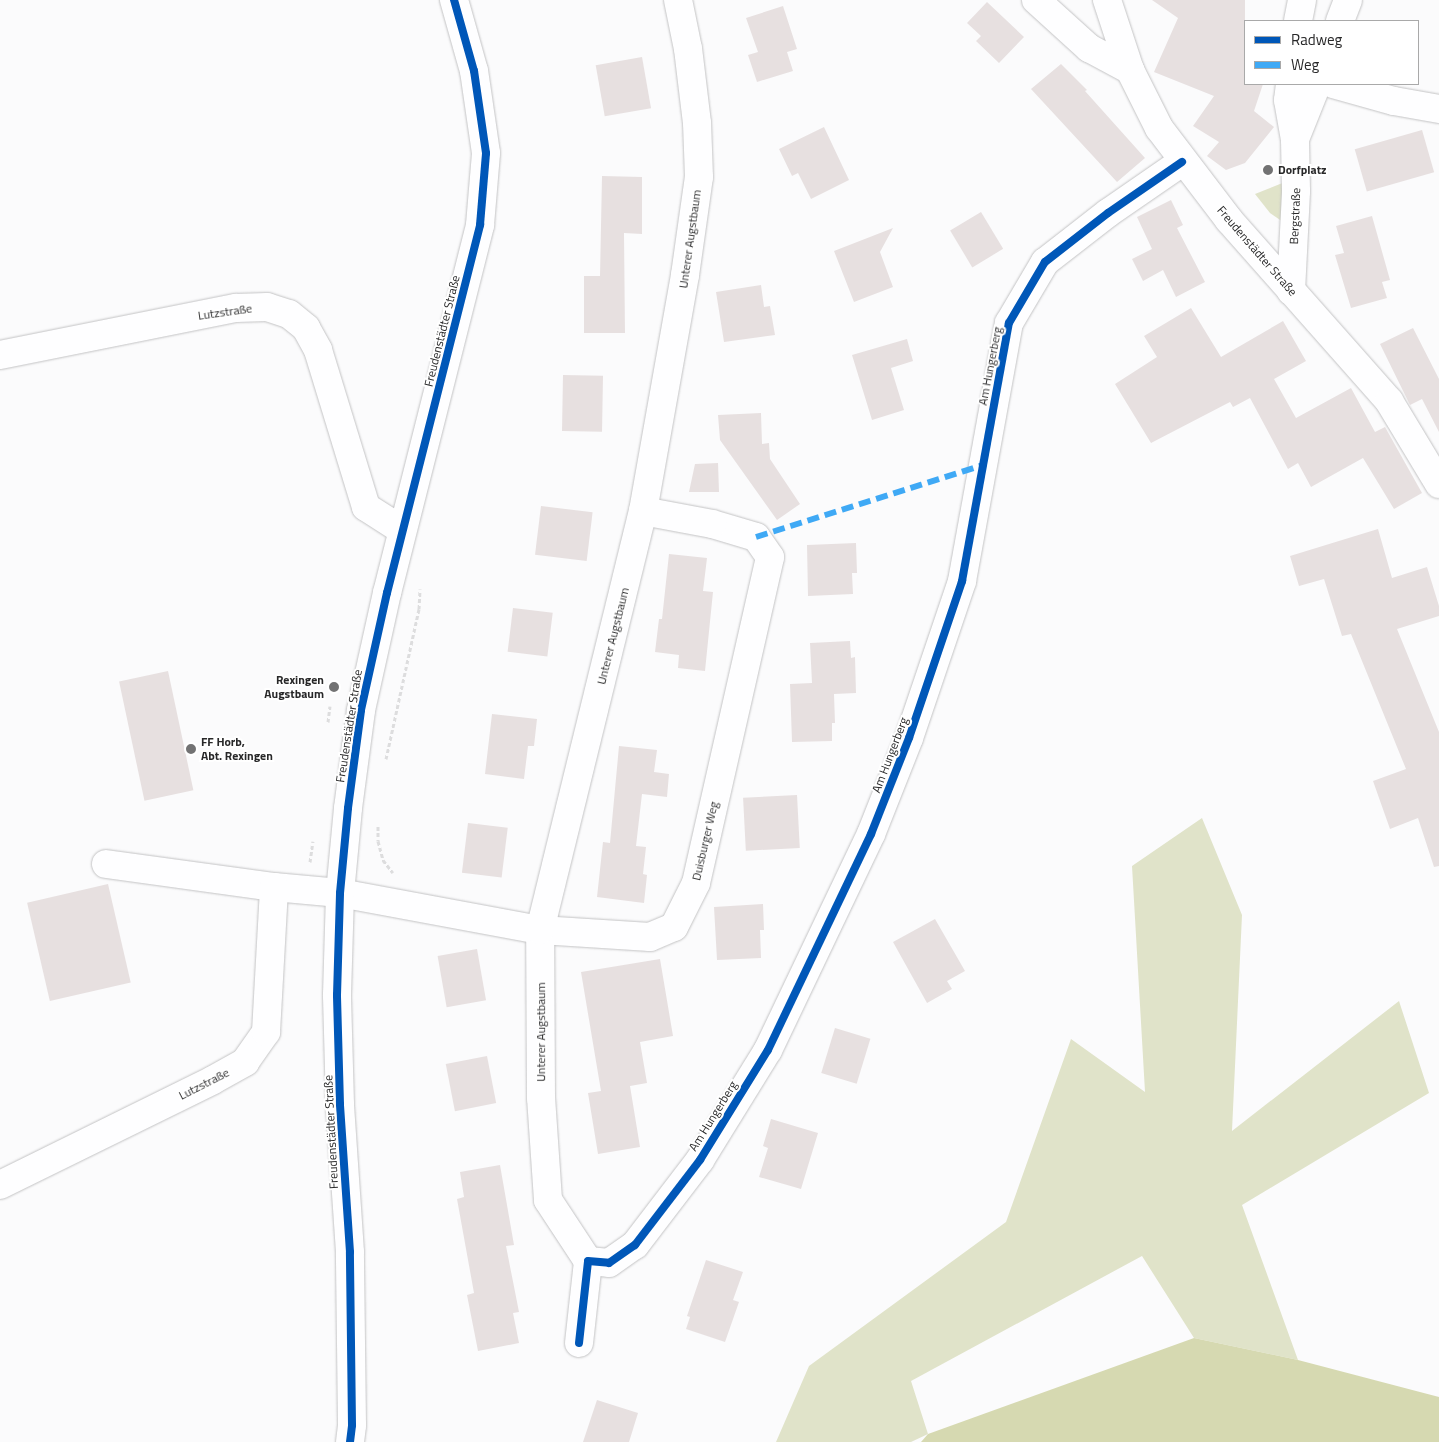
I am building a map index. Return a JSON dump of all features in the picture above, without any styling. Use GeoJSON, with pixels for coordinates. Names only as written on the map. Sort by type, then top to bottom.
{"type":"FeatureCollection","features":[{"type":"Feature","properties":{"kind":"street","name":"Freudenstädter Straße"},"geometry":{"type":"LineString","coordinates":[[350,1442],[352,1425],[350,1252],[340,1104],[338,994],[340,894],[360,710],[402,530],[480,225],[486,153],[474,71],[454,0]]}},
{"type":"Feature","properties":{"kind":"street","name":"Unterer Augstbaum"},"geometry":{"type":"LineString","coordinates":[[588,1261],[548,1200],[541,1098],[540,930],[643,511],[686,275],[699,177],[697,123],[688,49],[678,0]]}},
{"type":"Feature","properties":{"kind":"street"},"geometry":{"type":"LineString","coordinates":[[1036,0],[1088,48],[1130,70]]}},
{"type":"Feature","properties":{"kind":"street","name":"Freudenstädter Straße"},"geometry":{"type":"LineString","coordinates":[[1107,0],[1130,70],[1158,128],[1182,162],[1291,292],[1389,401],[1439,484]]}},
{"type":"Feature","properties":{"kind":"street"},"geometry":{"type":"LineString","coordinates":[[1298,20],[1302,0]]}},
{"type":"Feature","properties":{"kind":"street"},"geometry":{"type":"LineString","coordinates":[[1340,20],[1348,0]]}},
{"type":"Feature","properties":{"kind":"street"},"geometry":{"type":"LineString","coordinates":[[1290,85],[1288,100],[1296,139]]}},
{"type":"Feature","properties":{"kind":"street","name":"Bergstraße"},"geometry":{"type":"LineString","coordinates":[[1291,292],[1296,191],[1296,139],[1318,85]]}},
{"type":"Feature","properties":{"kind":"street"},"geometry":{"type":"LineString","coordinates":[[1336,85],[1394,101],[1439,108]]}},
{"type":"Feature","properties":{"kind":"street","name":"Am Hungerberg"},"geometry":{"type":"LineString","coordinates":[[588,1261],[609,1263],[635,1245],[700,1160],[768,1050],[872,834],[909,738],[962,581],[1009,323],[1045,262],[1108,213],[1182,162]]}},
{"type":"Feature","properties":{"kind":"street","name":"Lutzstraße"},"geometry":{"type":"LineString","coordinates":[[0,356],[236,308],[267,307],[289,314],[306,328],[318,350],[366,507],[402,530]]}},
{"type":"Feature","properties":{"kind":"street","name":"Duisburger Weg"},"geometry":{"type":"LineString","coordinates":[[340,894],[540,930],[650,937],[674,927],[696,883],[770,557],[756,537],[712,524],[643,511]]}},
{"type":"Feature","properties":{"kind":"street"},"geometry":{"type":"LineString","coordinates":[[106,864],[340,894]]}},
{"type":"Feature","properties":{"kind":"street","name":"Lutzstraße"},"geometry":{"type":"LineString","coordinates":[[0,1185],[213,1080],[245,1062],[266,1032],[274,887]]}},
{"type":"Feature","properties":{"kind":"street"},"geometry":{"type":"LineString","coordinates":[[579,1343],[588,1261]]}},
{"type":"Feature","properties":{"kind":"path"},"geometry":{"type":"LineString","coordinates":[[384,766],[419,609],[420,583]]}},
{"type":"Feature","properties":{"kind":"green space"},"geometry":{"type":"Polygon","coordinates":[[[1285,182],[1283,222],[1270,213],[1255,194],[1285,182]]]}},
{"type":"Feature","properties":{"kind":"green space"},"geometry":{"type":"Polygon","coordinates":[[[1202,818],[1242,915],[1232,1131],[1399,1001],[1429,1093],[1242,1205],[1298,1360],[1194,1338],[1142,1256],[911,1381],[928,1434],[911,1442],[776,1442],[809,1366],[1006,1222],[1071,1039],[1145,1092],[1132,866],[1202,818]]]}},
{"type":"Feature","properties":{"kind":"green space"},"geometry":{"type":"Polygon","coordinates":[[[1194,1338],[1298,1360],[1439,1397],[1439,1442],[921,1442],[928,1434],[1194,1338]]]}},
{"type":"Feature","properties":{"kind":"building"},"geometry":{"type":"Polygon","coordinates":[[[1152,0],[1245,0],[1244,85],[1263,85],[1254,111],[1274,127],[1245,163],[1226,170],[1207,156],[1219,142],[1193,126],[1214,96],[1154,72],[1178,18],[1152,0]]]}},
{"type":"Feature","properties":{"kind":"building"},"geometry":{"type":"Polygon","coordinates":[[[987,2],[1024,37],[999,63],[976,41],[981,36],[967,23],[987,2]]]}},
{"type":"Feature","properties":{"kind":"building"},"geometry":{"type":"Polygon","coordinates":[[[783,6],[797,49],[787,52],[793,71],[757,82],[748,55],[758,52],[746,18],[783,6]]]}},
{"type":"Feature","properties":{"kind":"building"},"geometry":{"type":"Polygon","coordinates":[[[642,57],[651,108],[605,116],[596,65],[642,57]]]}},
{"type":"Feature","properties":{"kind":"building"},"geometry":{"type":"Polygon","coordinates":[[[1061,64],[1087,90],[1085,91],[1145,158],[1117,182],[1031,89],[1061,64]]]}},
{"type":"Feature","properties":{"kind":"building"},"geometry":{"type":"Polygon","coordinates":[[[824,127],[849,180],[811,199],[798,173],[792,176],[779,149],[824,127]]]}},
{"type":"Feature","properties":{"kind":"building"},"geometry":{"type":"Polygon","coordinates":[[[1422,130],[1434,172],[1367,192],[1355,149],[1422,130]]]}},
{"type":"Feature","properties":{"kind":"building"},"geometry":{"type":"Polygon","coordinates":[[[602,176],[642,177],[642,234],[624,233],[625,333],[584,333],[584,276],[600,276],[602,176]]]}},
{"type":"Feature","properties":{"kind":"building"},"geometry":{"type":"Polygon","coordinates":[[[1171,200],[1183,225],[1177,228],[1205,282],[1176,297],[1163,270],[1143,281],[1132,259],[1152,249],[1137,217],[1171,200]]]}},
{"type":"Feature","properties":{"kind":"building"},"geometry":{"type":"Polygon","coordinates":[[[981,212],[1003,249],[972,267],[950,231],[981,212]]]}},
{"type":"Feature","properties":{"kind":"building"},"geometry":{"type":"Polygon","coordinates":[[[1372,216],[1390,280],[1382,282],[1387,298],[1351,308],[1335,255],[1344,253],[1336,226],[1372,216]]]}},
{"type":"Feature","properties":{"kind":"building"},"geometry":{"type":"Polygon","coordinates":[[[893,228],[880,252],[893,287],[854,302],[834,251],[893,228]]]}},
{"type":"Feature","properties":{"kind":"building"},"geometry":{"type":"Polygon","coordinates":[[[761,285],[764,307],[770,306],[775,335],[724,342],[716,292],[761,285]]]}},
{"type":"Feature","properties":{"kind":"building"},"geometry":{"type":"Polygon","coordinates":[[[1191,308],[1221,357],[1283,321],[1306,361],[1274,379],[1296,418],[1351,388],[1375,432],[1385,427],[1422,493],[1394,509],[1363,458],[1311,487],[1298,463],[1288,469],[1250,398],[1233,407],[1230,402],[1151,443],[1115,384],[1157,357],[1144,336],[1191,308]]]}},
{"type":"Feature","properties":{"kind":"building"},"geometry":{"type":"Polygon","coordinates":[[[1413,328],[1439,379],[1439,432],[1422,399],[1410,405],[1380,344],[1413,328]]]}},
{"type":"Feature","properties":{"kind":"building"},"geometry":{"type":"Polygon","coordinates":[[[907,339],[913,361],[891,368],[904,410],[872,420],[852,355],[907,339]]]}},
{"type":"Feature","properties":{"kind":"building"},"geometry":{"type":"Polygon","coordinates":[[[563,375],[603,376],[602,432],[562,431],[563,375]]]}},
{"type":"Feature","properties":{"kind":"building"},"geometry":{"type":"Polygon","coordinates":[[[761,413],[762,444],[769,443],[770,459],[800,504],[777,520],[720,440],[718,415],[761,413]]]}},
{"type":"Feature","properties":{"kind":"building"},"geometry":{"type":"Polygon","coordinates":[[[718,463],[719,492],[689,492],[695,464],[718,463]]]}},
{"type":"Feature","properties":{"kind":"building"},"geometry":{"type":"Polygon","coordinates":[[[541,506],[593,512],[587,561],[535,555],[541,506]]]}},
{"type":"Feature","properties":{"kind":"building"},"geometry":{"type":"Polygon","coordinates":[[[1378,529],[1392,578],[1427,567],[1439,606],[1439,616],[1397,629],[1439,732],[1439,866],[1434,867],[1418,818],[1390,829],[1373,781],[1406,769],[1351,634],[1342,636],[1324,579],[1299,586],[1290,556],[1378,529]]]}},
{"type":"Feature","properties":{"kind":"building"},"geometry":{"type":"Polygon","coordinates":[[[856,543],[857,573],[852,573],[853,594],[808,596],[807,545],[856,543]]]}},
{"type":"Feature","properties":{"kind":"building"},"geometry":{"type":"Polygon","coordinates":[[[669,554],[707,558],[703,591],[713,592],[705,671],[678,668],[679,655],[655,652],[659,619],[662,619],[669,554]]]}},
{"type":"Feature","properties":{"kind":"building"},"geometry":{"type":"Polygon","coordinates":[[[513,608],[553,613],[547,657],[508,652],[513,608]]]}},
{"type":"Feature","properties":{"kind":"building"},"geometry":{"type":"Polygon","coordinates":[[[850,641],[851,658],[855,657],[856,693],[834,694],[835,723],[832,723],[832,741],[792,742],[790,684],[812,683],[810,643],[850,641]]]}},
{"type":"Feature","properties":{"kind":"building"},"geometry":{"type":"Polygon","coordinates":[[[168,671],[193,790],[144,801],[119,681],[168,671]]]}},
{"type":"Feature","properties":{"kind":"building"},"geometry":{"type":"Polygon","coordinates":[[[492,714],[537,719],[534,746],[528,746],[524,779],[485,774],[492,714]]]}},
{"type":"Feature","properties":{"kind":"building"},"geometry":{"type":"Polygon","coordinates":[[[619,746],[657,750],[654,772],[669,774],[667,797],[642,794],[636,846],[646,847],[643,874],[647,875],[644,903],[597,897],[603,842],[610,843],[619,746]]]}},
{"type":"Feature","properties":{"kind":"building"},"geometry":{"type":"Polygon","coordinates":[[[797,795],[800,848],[746,851],[743,798],[797,795]]]}},
{"type":"Feature","properties":{"kind":"building"},"geometry":{"type":"Polygon","coordinates":[[[468,823],[508,828],[502,878],[462,873],[468,823]]]}},
{"type":"Feature","properties":{"kind":"building"},"geometry":{"type":"Polygon","coordinates":[[[108,884],[131,982],[50,1001],[27,903],[108,884]]]}},
{"type":"Feature","properties":{"kind":"building"},"geometry":{"type":"Polygon","coordinates":[[[763,904],[764,930],[760,930],[761,958],[717,960],[714,907],[763,904]]]}},
{"type":"Feature","properties":{"kind":"building"},"geometry":{"type":"Polygon","coordinates":[[[935,919],[965,971],[947,981],[952,989],[927,1003],[893,942],[935,919]]]}},
{"type":"Feature","properties":{"kind":"building"},"geometry":{"type":"Polygon","coordinates":[[[477,949],[486,1000],[447,1007],[438,956],[477,949]]]}},
{"type":"Feature","properties":{"kind":"building"},"geometry":{"type":"Polygon","coordinates":[[[660,959],[673,1036],[640,1042],[647,1083],[630,1086],[640,1147],[598,1154],[588,1093],[601,1091],[581,972],[660,959]]]}},
{"type":"Feature","properties":{"kind":"building"},"geometry":{"type":"Polygon","coordinates":[[[835,1028],[870,1039],[857,1084],[821,1073],[835,1028]]]}},
{"type":"Feature","properties":{"kind":"building"},"geometry":{"type":"Polygon","coordinates":[[[487,1056],[496,1103],[455,1111],[446,1064],[487,1056]]]}},
{"type":"Feature","properties":{"kind":"building"},"geometry":{"type":"Polygon","coordinates":[[[771,1119],[818,1133],[801,1189],[759,1177],[768,1148],[763,1146],[771,1119]]]}},
{"type":"Feature","properties":{"kind":"building"},"geometry":{"type":"Polygon","coordinates":[[[500,1165],[514,1245],[506,1246],[519,1312],[513,1313],[519,1343],[478,1351],[467,1295],[474,1293],[457,1199],[464,1197],[460,1172],[500,1165]]]}},
{"type":"Feature","properties":{"kind":"building"},"geometry":{"type":"Polygon","coordinates":[[[706,1260],[743,1272],[733,1300],[739,1302],[725,1342],[686,1329],[690,1317],[687,1316],[706,1260]]]}},
{"type":"Feature","properties":{"kind":"building"},"geometry":{"type":"Polygon","coordinates":[[[597,1400],[638,1413],[629,1442],[583,1442],[597,1400]]]}},
{"type":"Feature","properties":{"kind":"marked path"},"geometry":{"type":"LineString","coordinates":[[756,537],[983,465]]}},
{"type":"Feature","properties":{"kind":"cycle path"},"geometry":{"type":"LineString","coordinates":[[350,1442],[352,1425],[350,1252],[340,1104],[337,995],[340,893],[348,808],[361,710],[387,593],[480,225],[486,153],[474,71],[454,0]]}},
{"type":"Feature","properties":{"kind":"cycle path"},"geometry":{"type":"LineString","coordinates":[[579,1343],[588,1261],[609,1263],[635,1245],[700,1160],[768,1050],[871,834],[909,738],[962,581],[1009,323],[1045,262],[1108,213],[1182,162]]}},
{"type":"Feature","properties":{"kind":"place","name":"Dorfplatz"},"geometry":{"type":"Point","coordinates":[1268,170]}},
{"type":"Feature","properties":{"kind":"place","name":"Rexingen Augstbaum"},"geometry":{"type":"Point","coordinates":[334,687]}},
{"type":"Feature","properties":{"kind":"place","name":"FF Horb, Abt. Rexingen"},"geometry":{"type":"Point","coordinates":[191,749]}}]}
